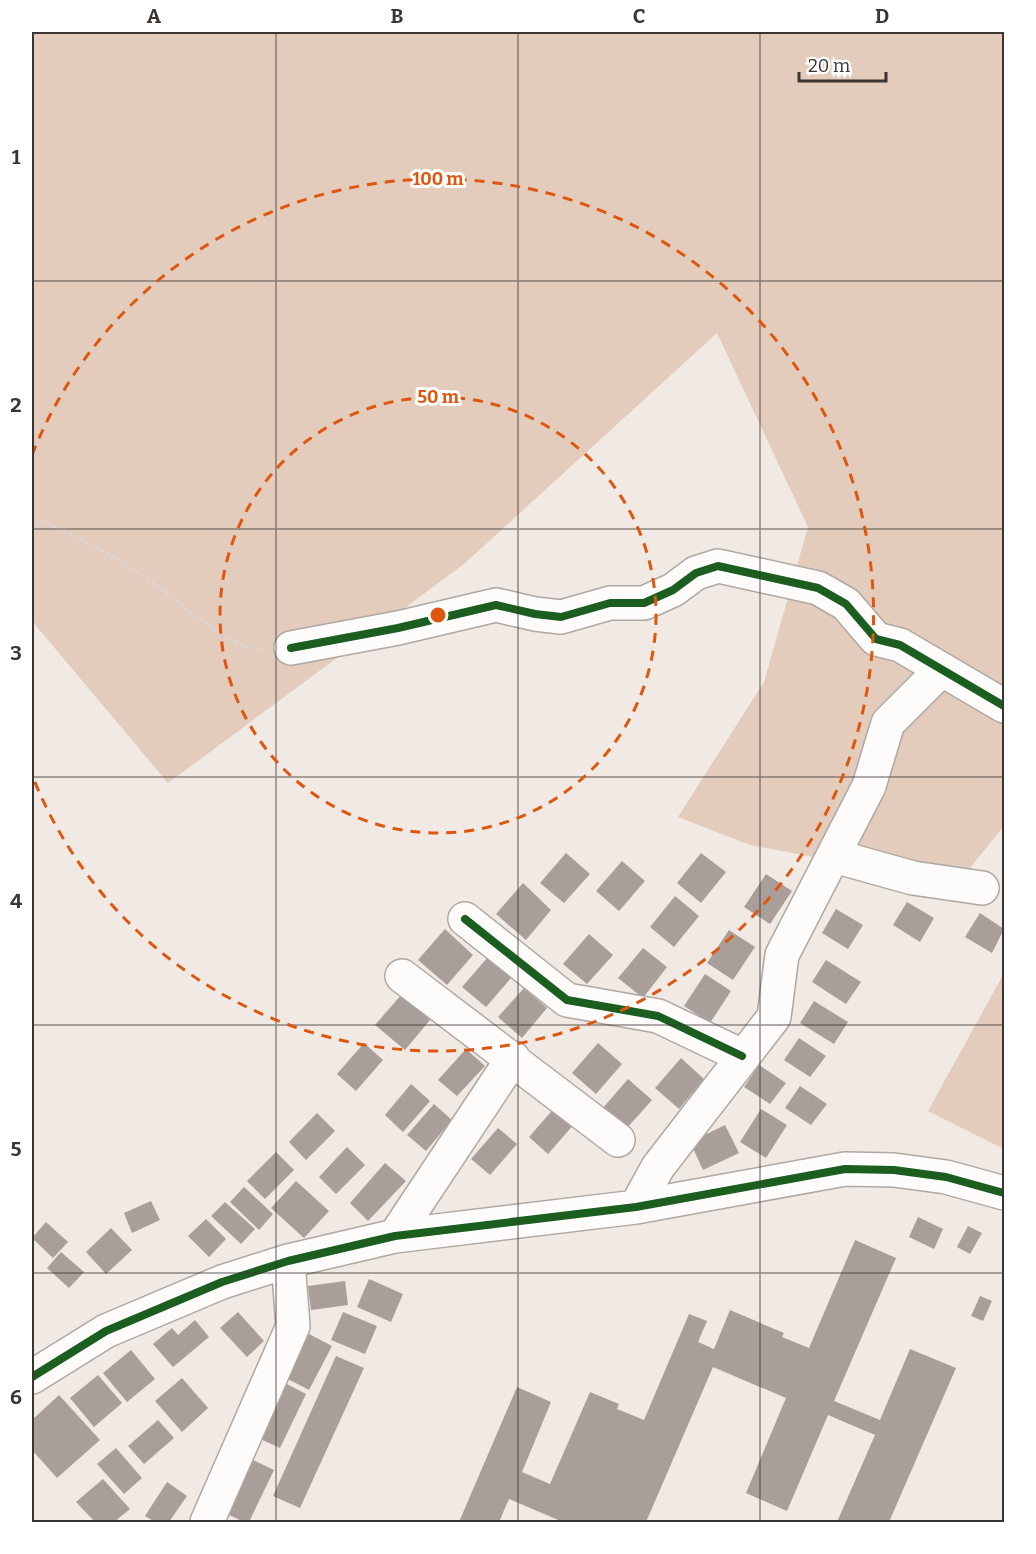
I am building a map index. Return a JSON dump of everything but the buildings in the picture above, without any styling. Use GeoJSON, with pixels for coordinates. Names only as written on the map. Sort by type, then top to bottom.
{"type":"FeatureCollection","features":[{"type":"Feature","properties":{"kind":"street"},"geometry":{"type":"LineString","coordinates":[[291,648],[398,628],[496,605],[535,614],[561,616],[610,603],[644,603],[673,590],[696,573],[718,566],[818,588],[846,604],[876,639],[900,645],[940,671],[1005,706]]}},
{"type":"Feature","properties":{"kind":"street"},"geometry":{"type":"LineString","coordinates":[[636,1207],[658,1167],[774,1017],[782,956],[869,786],[888,723],[940,671]]}},
{"type":"Feature","properties":{"kind":"street"},"geometry":{"type":"LineString","coordinates":[[834,856],[913,878],[982,888]]}},
{"type":"Feature","properties":{"kind":"street"},"geometry":{"type":"LineString","coordinates":[[465,919],[567,1000],[658,1017],[742,1056]]}},
{"type":"Feature","properties":{"kind":"street"},"geometry":{"type":"LineString","coordinates":[[402,976],[513,1058],[618,1140]]}},
{"type":"Feature","properties":{"kind":"street"},"geometry":{"type":"LineString","coordinates":[[395,1236],[513,1058]]}},
{"type":"Feature","properties":{"kind":"street"},"geometry":{"type":"LineString","coordinates":[[32,1377],[106,1331],[222,1282],[288,1262],[395,1236],[636,1207],[845,1169],[894,1170],[946,1177],[1005,1193]]}},
{"type":"Feature","properties":{"kind":"street"},"geometry":{"type":"LineString","coordinates":[[207,1522],[293,1326],[288,1262]]}},
{"type":"Feature","properties":{"kind":"path"},"geometry":{"type":"LineString","coordinates":[[32,530],[44,522],[89,541],[146,578],[209,626],[252,649],[291,648]]}},
{"type":"Feature","properties":{"kind":"shaded area"},"geometry":{"type":"Polygon","coordinates":[[[32,32],[1004,32],[1004,826],[957,884],[750,845],[678,817],[764,682],[808,527],[717,333],[464,564],[168,783],[32,621],[32,32]]]}},
{"type":"Feature","properties":{"kind":"shaded area"},"geometry":{"type":"Polygon","coordinates":[[[1004,973],[1004,1149],[928,1111],[1004,973]]]}},
{"type":"Feature","properties":{"kind":"cycle path"},"geometry":{"type":"LineString","coordinates":[[291,648],[398,628],[496,605],[561,617],[610,603],[644,603],[673,590],[696,573],[718,566],[818,588],[846,604],[876,639],[900,645],[1004,706]]}},
{"type":"Feature","properties":{"kind":"cycle path"},"geometry":{"type":"LineString","coordinates":[[465,919],[567,1000],[658,1016],[742,1056]]}},
{"type":"Feature","properties":{"kind":"cycle path"},"geometry":{"type":"LineString","coordinates":[[32,1377],[106,1331],[222,1282],[288,1261],[395,1236],[636,1207],[845,1169],[894,1170],[946,1177],[1004,1193]]}}]}
